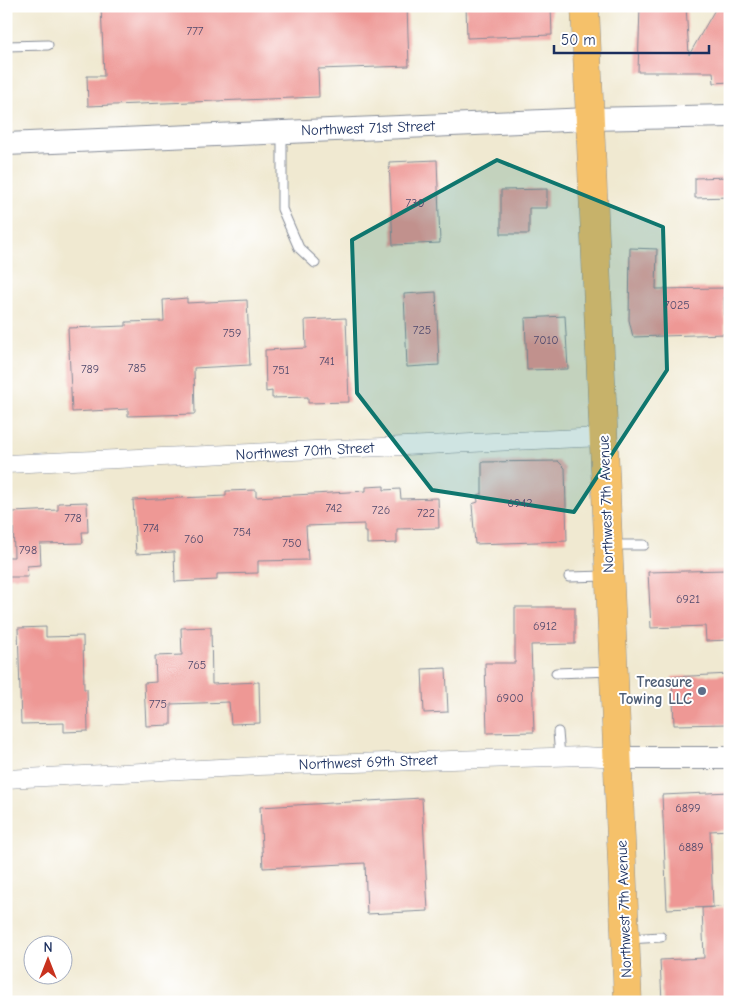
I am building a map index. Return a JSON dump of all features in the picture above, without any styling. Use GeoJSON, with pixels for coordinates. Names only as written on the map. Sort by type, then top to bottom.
{"type":"FeatureCollection","features":[{"type":"Feature","properties":{"kind":"main road","name":"Northwest 7th Avenue"},"geometry":{"type":"LineString","coordinates":[[585,6],[628,1002]]}},
{"type":"Feature","properties":{"kind":"street","name":"Northwest 71st Street"},"geometry":{"type":"LineString","coordinates":[[6,144],[589,119],[730,116]]}},
{"type":"Feature","properties":{"kind":"street","name":"Northwest 70th Street"},"geometry":{"type":"LineString","coordinates":[[6,464],[603,437]]}},
{"type":"Feature","properties":{"kind":"street","name":"Northwest 69th Street"},"geometry":{"type":"LineString","coordinates":[[6,779],[258,766],[584,756],[618,758],[730,758]]}},
{"type":"Feature","properties":{"kind":"lane"},"geometry":{"type":"LineString","coordinates":[[6,46],[48,45]]}},
{"type":"Feature","properties":{"kind":"lane"},"geometry":{"type":"LineString","coordinates":[[282,132],[282,209],[299,248],[315,263]]}},
{"type":"Feature","properties":{"kind":"lane"},"geometry":{"type":"LineString","coordinates":[[608,545],[644,545]]}},
{"type":"Feature","properties":{"kind":"lane"},"geometry":{"type":"LineString","coordinates":[[569,577],[609,576]]}},
{"type":"Feature","properties":{"kind":"lane"},"geometry":{"type":"LineString","coordinates":[[556,673],[614,671]]}},
{"type":"Feature","properties":{"kind":"lane"},"geometry":{"type":"LineString","coordinates":[[558,732],[560,757]]}},
{"type":"Feature","properties":{"kind":"lane"},"geometry":{"type":"LineString","coordinates":[[625,939],[661,937]]}},
{"type":"Feature","properties":{"kind":"highlighted area"},"geometry":{"type":"Polygon","coordinates":[[[497,160],[663,227],[667,370],[574,512],[432,490],[357,393],[352,240],[497,160]]]}},
{"type":"Feature","properties":{"kind":"building"},"geometry":{"type":"Polygon","coordinates":[[[101,6],[407,6],[409,66],[318,69],[319,97],[88,106],[87,76],[104,76],[101,6]]]}},
{"type":"Feature","properties":{"kind":"building"},"geometry":{"type":"Polygon","coordinates":[[[466,6],[551,6],[552,35],[467,38],[466,6]]]}},
{"type":"Feature","properties":{"kind":"building"},"geometry":{"type":"Polygon","coordinates":[[[640,6],[686,6],[689,55],[717,6],[730,6],[730,82],[714,83],[713,72],[638,72],[640,6]]]}},
{"type":"Feature","properties":{"kind":"building"},"geometry":{"type":"Polygon","coordinates":[[[437,160],[440,243],[393,245],[389,162],[437,160]]]}},
{"type":"Feature","properties":{"kind":"building"},"geometry":{"type":"Polygon","coordinates":[[[730,177],[730,197],[695,198],[695,178],[730,177]]]}},
{"type":"Feature","properties":{"kind":"building"},"geometry":{"type":"Polygon","coordinates":[[[547,189],[547,208],[529,208],[529,234],[501,234],[501,190],[547,189]]]}},
{"type":"Feature","properties":{"kind":"building"},"geometry":{"type":"Polygon","coordinates":[[[630,248],[657,249],[656,289],[724,288],[725,334],[633,337],[629,320],[630,248]]]}},
{"type":"Feature","properties":{"kind":"building"},"geometry":{"type":"Polygon","coordinates":[[[436,292],[439,365],[407,367],[404,294],[436,292]]]}},
{"type":"Feature","properties":{"kind":"building"},"geometry":{"type":"Polygon","coordinates":[[[187,298],[187,303],[247,300],[250,365],[194,368],[195,414],[128,416],[128,409],[72,412],[68,328],[126,326],[126,322],[164,321],[163,300],[187,298]]]}},
{"type":"Feature","properties":{"kind":"building"},"geometry":{"type":"Polygon","coordinates":[[[565,316],[568,369],[527,370],[525,318],[565,316]]]}},
{"type":"Feature","properties":{"kind":"building"},"geometry":{"type":"Polygon","coordinates":[[[346,318],[349,402],[308,403],[308,397],[272,398],[272,391],[266,392],[265,350],[306,348],[305,320],[346,318]]]}},
{"type":"Feature","properties":{"kind":"building"},"geometry":{"type":"Polygon","coordinates":[[[558,461],[565,468],[567,541],[475,544],[472,504],[478,502],[477,495],[482,494],[482,462],[558,461]]]}},
{"type":"Feature","properties":{"kind":"building"},"geometry":{"type":"Polygon","coordinates":[[[384,486],[384,490],[400,489],[401,499],[438,498],[439,528],[397,529],[397,543],[367,544],[367,532],[364,532],[364,524],[306,526],[308,560],[258,561],[258,573],[217,574],[217,580],[175,582],[174,552],[136,554],[133,500],[226,496],[226,491],[256,490],[256,497],[313,494],[366,491],[366,487],[384,486]]]}},
{"type":"Feature","properties":{"kind":"building"},"geometry":{"type":"Polygon","coordinates":[[[87,502],[88,532],[82,532],[83,543],[40,544],[41,565],[27,566],[28,577],[6,577],[6,557],[14,557],[13,512],[58,510],[58,503],[87,502]]]}},
{"type":"Feature","properties":{"kind":"building"},"geometry":{"type":"Polygon","coordinates":[[[726,570],[729,640],[706,641],[705,626],[651,628],[648,572],[726,570]]]}},
{"type":"Feature","properties":{"kind":"building"},"geometry":{"type":"Polygon","coordinates":[[[515,607],[575,607],[575,644],[531,645],[534,732],[487,733],[485,663],[515,663],[515,607]]]}},
{"type":"Feature","properties":{"kind":"building"},"geometry":{"type":"Polygon","coordinates":[[[46,627],[46,637],[83,636],[84,689],[87,689],[88,731],[64,732],[64,723],[21,724],[18,628],[46,627]]]}},
{"type":"Feature","properties":{"kind":"building"},"geometry":{"type":"Polygon","coordinates":[[[211,627],[212,684],[259,682],[260,723],[231,724],[229,702],[171,704],[171,725],[146,726],[144,683],[156,682],[155,656],[182,655],[181,628],[211,627]]]}},
{"type":"Feature","properties":{"kind":"building"},"geometry":{"type":"Polygon","coordinates":[[[446,668],[448,712],[424,713],[422,669],[446,668]]]}},
{"type":"Feature","properties":{"kind":"building"},"geometry":{"type":"Polygon","coordinates":[[[729,674],[730,724],[674,725],[672,677],[729,674]]]}},
{"type":"Feature","properties":{"kind":"building"},"geometry":{"type":"Polygon","coordinates":[[[730,792],[730,830],[710,831],[713,907],[667,909],[662,795],[730,792]]]}},
{"type":"Feature","properties":{"kind":"building"},"geometry":{"type":"Polygon","coordinates":[[[422,798],[428,911],[367,914],[365,863],[263,868],[260,807],[422,798]]]}},
{"type":"Feature","properties":{"kind":"building"},"geometry":{"type":"Polygon","coordinates":[[[730,906],[730,1002],[662,1002],[660,960],[704,958],[702,908],[730,906]]]}},
{"type":"Feature","properties":{"kind":"place","name":"Treasure Towing LLC"},"geometry":{"type":"Point","coordinates":[702,691]}}]}
